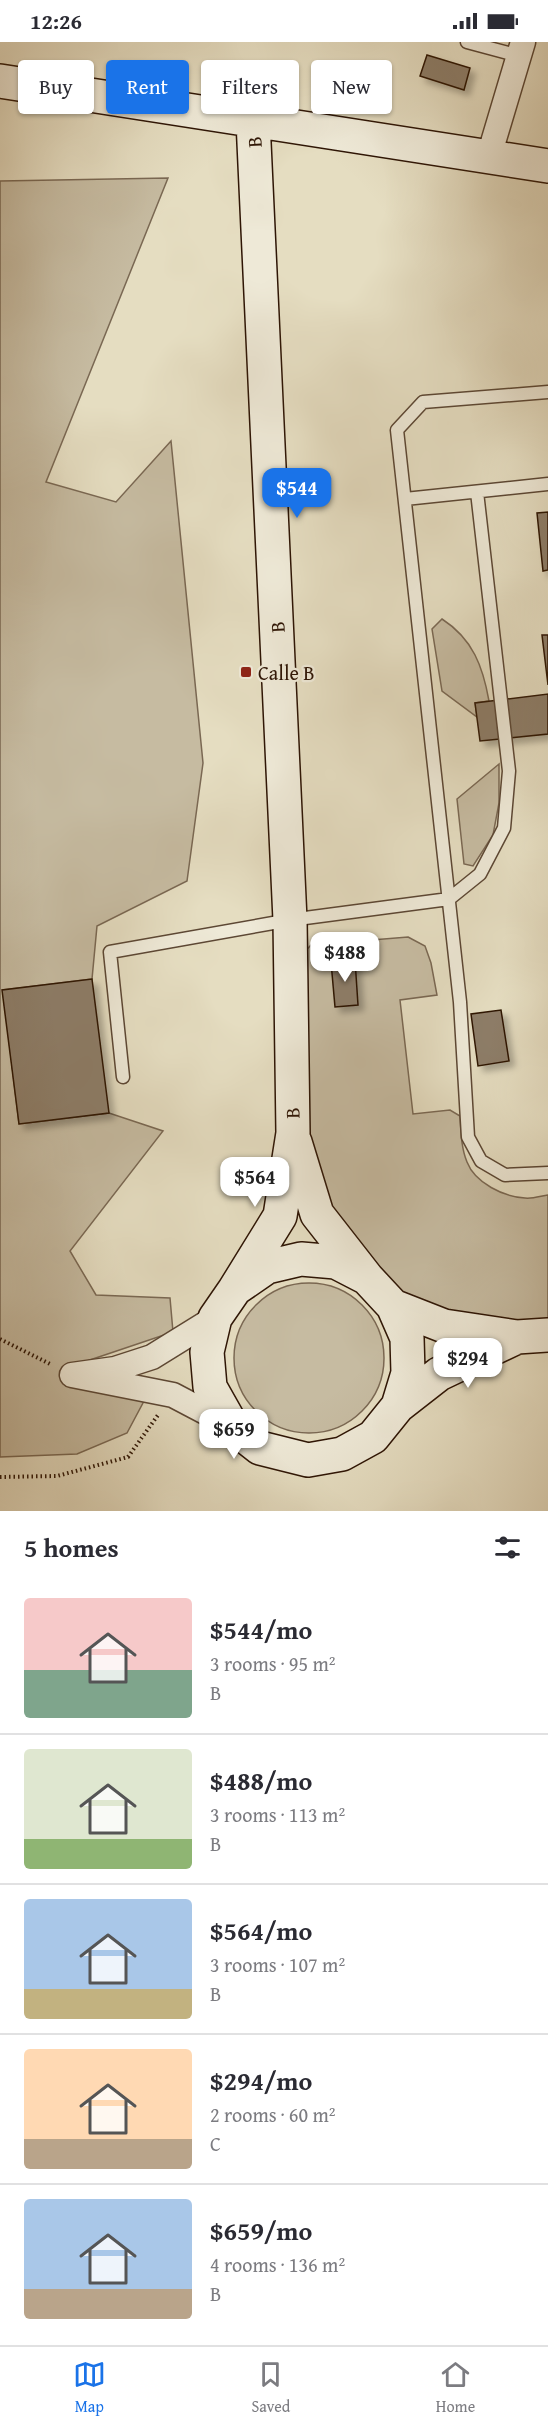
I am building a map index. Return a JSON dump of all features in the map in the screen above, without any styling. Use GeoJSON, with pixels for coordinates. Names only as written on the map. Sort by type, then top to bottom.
{"type":"FeatureCollection","features":[{"type":"Feature","properties":{"kind":"street"},"geometry":{"type":"LineString","coordinates":[[489,156],[521,49]]}},
{"type":"Feature","properties":{"kind":"street"},"geometry":{"type":"LineString","coordinates":[[0,81],[548,166]]}},
{"type":"Feature","properties":{"kind":"street","name":"B"},"geometry":{"type":"LineString","coordinates":[[235,1289],[280,1216],[293,1133],[290,920],[253,121]]}},
{"type":"Feature","properties":{"kind":"street","name":"B"},"geometry":{"type":"LineString","coordinates":[[293,1133],[317,1214],[367,1278]]}},
{"type":"Feature","properties":{"kind":"street"},"geometry":{"type":"LineString","coordinates":[[232,1426],[210,1387],[207,1352],[215,1318],[235,1289],[267,1267],[301,1259],[336,1262],[367,1278],[393,1306],[407,1338],[408,1373],[398,1406]]}},
{"type":"Feature","properties":{"kind":"street"},"geometry":{"type":"LineString","coordinates":[[393,1306],[444,1326],[532,1336]]}},
{"type":"Feature","properties":{"kind":"street"},"geometry":{"type":"LineString","coordinates":[[72,1375],[115,1370],[152,1357],[215,1318]]}},
{"type":"Feature","properties":{"kind":"street"},"geometry":{"type":"LineString","coordinates":[[72,1375],[173,1395],[232,1426],[260,1448],[308,1460],[342,1454],[373,1437],[398,1406],[439,1374],[532,1336]]}},
{"type":"Feature","properties":{"kind":"lane"},"geometry":{"type":"LineString","coordinates":[[467,42],[521,49]]}},
{"type":"Feature","properties":{"kind":"lane"},"geometry":{"type":"LineString","coordinates":[[548,392],[423,402],[397,430],[460,1002],[468,1137],[482,1161],[505,1175],[548,1173]]}},
{"type":"Feature","properties":{"kind":"lane"},"geometry":{"type":"LineString","coordinates":[[405,499],[548,484]]}},
{"type":"Feature","properties":{"kind":"lane"},"geometry":{"type":"LineString","coordinates":[[123,1077],[110,952],[290,920],[449,899],[480,874],[504,828],[509,771],[477,492]]}},
{"type":"Feature","properties":{"kind":"path"},"geometry":{"type":"LineString","coordinates":[[0,1339],[72,1375]]}},
{"type":"Feature","properties":{"kind":"path"},"geometry":{"type":"LineString","coordinates":[[0,1477],[57,1476],[128,1458],[173,1395]]}},
{"type":"Feature","properties":{"kind":"shaded area"},"geometry":{"type":"Polygon","coordinates":[[[168,178],[46,482],[116,502],[171,441],[203,763],[187,881],[97,926],[92,979],[3,990],[19,1124],[109,1113],[163,1131],[70,1251],[96,1295],[170,1298],[173,1332],[78,1364],[144,1401],[127,1433],[77,1454],[0,1457],[0,181],[168,178]]]}},
{"type":"Feature","properties":{"kind":"shaded area"},"geometry":{"type":"Polygon","coordinates":[[[442,619],[462,635],[480,665],[489,701],[475,703],[477,717],[442,691],[432,629],[442,619]]]}},
{"type":"Feature","properties":{"kind":"shaded area"},"geometry":{"type":"Polygon","coordinates":[[[499,764],[499,803],[493,835],[473,866],[464,864],[457,799],[499,764]]]}},
{"type":"Feature","properties":{"kind":"shaded area"},"geometry":{"type":"Polygon","coordinates":[[[408,937],[425,946],[437,995],[400,1000],[413,1114],[450,1110],[460,1116],[462,1145],[467,1162],[476,1176],[491,1188],[517,1197],[531,1198],[548,1195],[548,1324],[444,1321],[370,1275],[304,1157],[299,958],[311,945],[408,937]]]}},
{"type":"Feature","properties":{"kind":"shaded area"},"geometry":{"type":"Polygon","coordinates":[[[309,1283],[338,1289],[362,1305],[378,1329],[384,1358],[378,1387],[362,1411],[338,1427],[309,1433],[280,1427],[256,1411],[240,1387],[234,1358],[240,1329],[256,1305],[280,1289],[309,1283]]]}},
{"type":"Feature","properties":{"kind":"building"},"geometry":{"type":"Polygon","coordinates":[[[427,55],[470,68],[464,90],[420,76],[427,55]]]}},
{"type":"Feature","properties":{"kind":"building"},"geometry":{"type":"Polygon","coordinates":[[[548,512],[548,570],[543,571],[537,513],[548,512]]]}},
{"type":"Feature","properties":{"kind":"building"},"geometry":{"type":"Polygon","coordinates":[[[542,635],[548,635],[548,685],[542,635]]]}},
{"type":"Feature","properties":{"kind":"building"},"geometry":{"type":"Polygon","coordinates":[[[548,694],[548,734],[480,741],[475,703],[548,694]]]}},
{"type":"Feature","properties":{"kind":"building"},"geometry":{"type":"Polygon","coordinates":[[[355,960],[358,1005],[335,1007],[331,962],[355,960]]]}},
{"type":"Feature","properties":{"kind":"building"},"geometry":{"type":"Polygon","coordinates":[[[92,979],[109,1113],[19,1124],[2,990],[92,979]]]}},
{"type":"Feature","properties":{"kind":"building"},"geometry":{"type":"Polygon","coordinates":[[[501,1010],[509,1061],[478,1066],[471,1014],[501,1010]]]}},
{"type":"Feature","properties":{"kind":"place","name":"Calle B"},"geometry":{"type":"Point","coordinates":[246,672]}}]}
